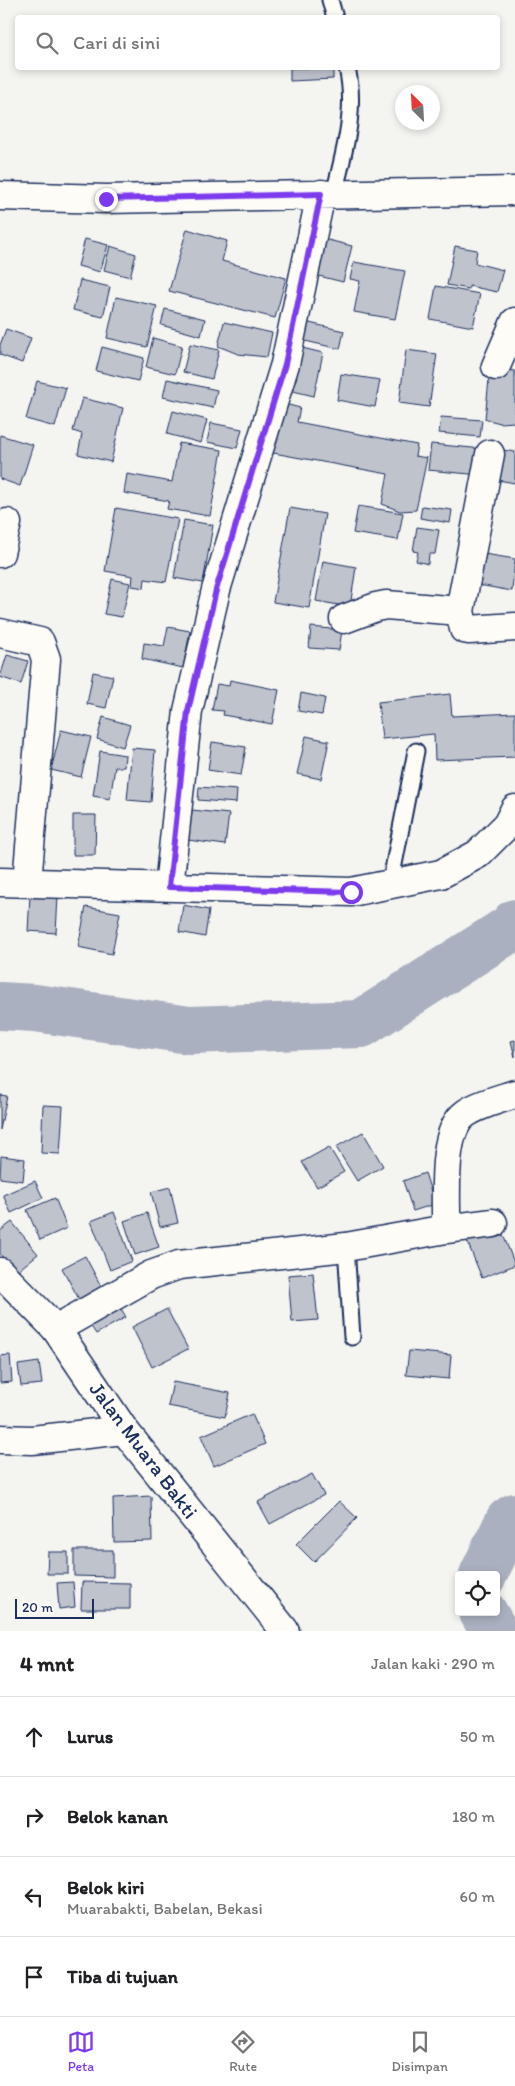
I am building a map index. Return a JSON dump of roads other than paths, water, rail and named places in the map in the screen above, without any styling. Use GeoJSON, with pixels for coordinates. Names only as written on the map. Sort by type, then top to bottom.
{"type":"FeatureCollection","features":[{"type":"Feature","properties":{"kind":"street"},"geometry":{"type":"LineString","coordinates":[[0,196],[106,199],[515,191]]}},
{"type":"Feature","properties":{"kind":"street"},"geometry":{"type":"LineString","coordinates":[[169,887],[188,711],[216,590],[285,364],[328,194]]}},
{"type":"Feature","properties":{"kind":"street"},"geometry":{"type":"LineString","coordinates":[[496,366],[515,322]]}},
{"type":"Feature","properties":{"kind":"street"},"geometry":{"type":"LineString","coordinates":[[490,454],[460,611],[464,629],[515,627]]}},
{"type":"Feature","properties":{"kind":"street"},"geometry":{"type":"LineString","coordinates":[[0,553],[7,523]]}},
{"type":"Feature","properties":{"kind":"street"},"geometry":{"type":"LineString","coordinates":[[344,619],[386,605],[460,611]]}},
{"type":"Feature","properties":{"kind":"street"},"geometry":{"type":"LineString","coordinates":[[0,633],[40,642],[46,659],[27,882]]}},
{"type":"Feature","properties":{"kind":"street"},"geometry":{"type":"LineString","coordinates":[[0,882],[351,892],[441,874],[478,854],[507,825],[515,809]]}},
{"type":"Feature","properties":{"kind":"street"},"geometry":{"type":"LineString","coordinates":[[446,1229],[449,1142],[456,1124],[465,1114],[515,1094]]}},
{"type":"Feature","properties":{"kind":"street"},"geometry":{"type":"LineString","coordinates":[[56,1329],[162,1270],[179,1265],[346,1247],[446,1229],[493,1223]]}},
{"type":"Feature","properties":{"kind":"street","name":"Jalan Muara Bakti"},"geometry":{"type":"LineString","coordinates":[[0,1272],[56,1329],[124,1430],[285,1631]]}},
{"type":"Feature","properties":{"kind":"street"},"geometry":{"type":"LineString","coordinates":[[0,1439],[32,1440],[124,1430]]}},
{"type":"Feature","properties":{"kind":"lane"},"geometry":{"type":"LineString","coordinates":[[330,0],[334,15]]}},
{"type":"Feature","properties":{"kind":"lane"},"geometry":{"type":"LineString","coordinates":[[328,194],[350,126],[351,85],[347,70]]}},
{"type":"Feature","properties":{"kind":"lane"},"geometry":{"type":"LineString","coordinates":[[390,885],[416,751]]}},
{"type":"Feature","properties":{"kind":"lane"},"geometry":{"type":"LineString","coordinates":[[346,1247],[352,1337]]}},
{"type":"Feature","properties":{"kind":"waterway"},"geometry":{"type":"LineString","coordinates":[[0,1006],[35,1008],[189,1030],[361,1024],[511,928],[515,923]]}},
{"type":"Feature","properties":{"kind":"waterway"},"geometry":{"type":"LineString","coordinates":[[485,1571],[509,1521],[515,1517]]}},
{"type":"Feature","properties":{"kind":"waterway"},"geometry":{"type":"LineString","coordinates":[[485,1616],[494,1631]]}}]}
